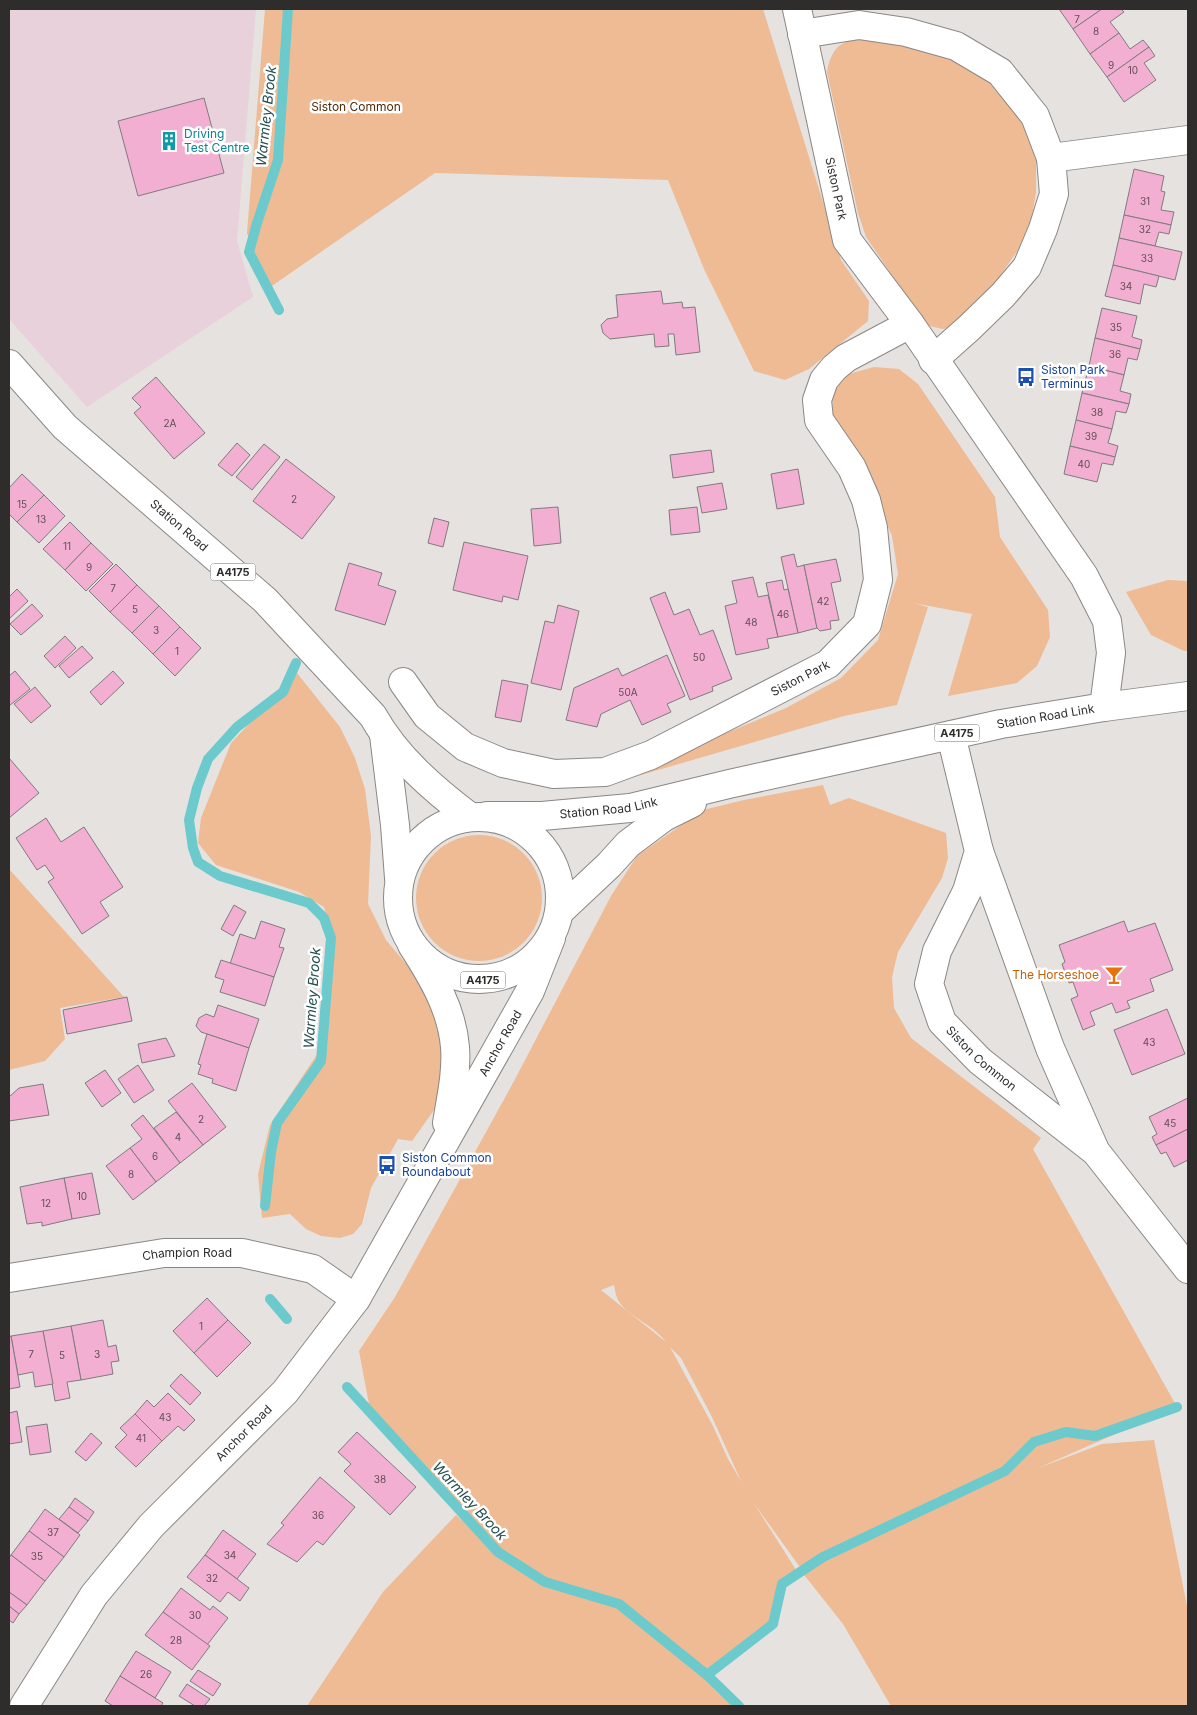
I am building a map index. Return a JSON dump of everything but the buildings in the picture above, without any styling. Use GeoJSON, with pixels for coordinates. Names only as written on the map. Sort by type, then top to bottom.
{"type":"FeatureCollection","features":[{"type":"Feature","properties":{"kind":"street","name":"Siston Park"},"geometry":{"type":"LineString","coordinates":[[933,360],[996,302],[1026,267],[1044,229],[1054,194],[1050,158],[1035,116],[1000,72],[956,46],[906,32],[859,26],[799,22],[847,240],[910,324],[933,360],[1084,576],[1107,621],[1111,653],[1104,707]]}},
{"type":"Feature","properties":{"kind":"street"},"geometry":{"type":"LineString","coordinates":[[1050,158],[1188,140]]}},
{"type":"Feature","properties":{"kind":"street","name":"Siston Park"},"geometry":{"type":"LineString","coordinates":[[403,682],[426,716],[465,747],[503,763],[554,774],[605,772],[651,755],[828,664],[867,624],[878,580],[873,528],[866,500],[852,468],[819,420],[817,400],[824,380],[840,363],[910,324]]}},
{"type":"Feature","properties":{"kind":"street","name":"Station Road"},"geometry":{"type":"LineString","coordinates":[[9,364],[65,427],[265,600],[373,716],[384,735],[441,795],[479,817]]}},
{"type":"Feature","properties":{"kind":"street","name":"Station Road Link"},"geometry":{"type":"LineString","coordinates":[[479,817],[542,816],[630,808],[729,784],[1002,724],[1104,707],[1188,696]]}},
{"type":"Feature","properties":{"kind":"street","name":"Station Road"},"geometry":{"type":"LineString","coordinates":[[384,735],[396,825],[399,879]]}},
{"type":"Feature","properties":{"kind":"street","name":"Siston Common"},"geometry":{"type":"LineString","coordinates":[[951,735],[978,851],[1050,1048],[1096,1152]]}},
{"type":"Feature","properties":{"kind":"street","name":"Station Road Link"},"geometry":{"type":"LineString","coordinates":[[560,911],[635,838],[664,817],[729,784]]}},
{"type":"Feature","properties":{"kind":"street","name":"A4175"},"geometry":{"type":"LineString","coordinates":[[479,817],[507,821],[532,835],[552,860],[560,887],[560,911],[551,938],[539,953],[517,970],[490,979],[475,980],[447,974],[432,965],[412,945],[397,908],[399,879],[414,848],[434,829],[458,818],[479,817]]}},
{"type":"Feature","properties":{"kind":"street","name":"Siston Common"},"geometry":{"type":"LineString","coordinates":[[978,851],[967,891],[937,951],[929,984],[942,1022],[980,1061],[1096,1152],[1188,1269]]}},
{"type":"Feature","properties":{"kind":"street","name":"Anchor Road"},"geometry":{"type":"LineString","coordinates":[[24,1706],[94,1595],[151,1526],[285,1392],[356,1299],[530,991],[551,938]]}},
{"type":"Feature","properties":{"kind":"street","name":"Anchor Road"},"geometry":{"type":"LineString","coordinates":[[412,945],[432,976],[448,1012],[455,1047],[454,1079],[443,1144]]}},
{"type":"Feature","properties":{"kind":"street","name":"Champion Road"},"geometry":{"type":"LineString","coordinates":[[9,1278],[164,1253],[242,1253],[313,1268],[356,1299]]}},
{"type":"Feature","properties":{"kind":"shaded area"},"geometry":{"type":"Polygon","coordinates":[[[9,9],[256,9],[237,241],[253,297],[87,407],[9,319],[9,9]]]}},
{"type":"Feature","properties":{"kind":"green space","name":"Siston Common"},"geometry":{"type":"Polygon","coordinates":[[[265,9],[763,9],[841,260],[869,301],[868,321],[809,369],[785,380],[754,371],[704,269],[668,180],[435,173],[266,290],[247,233],[265,9]]]}},
{"type":"Feature","properties":{"kind":"green space"},"geometry":{"type":"Polygon","coordinates":[[[881,37],[917,43],[970,65],[992,81],[1024,125],[1036,156],[1036,192],[1032,217],[1018,250],[970,314],[956,326],[943,329],[929,326],[866,237],[858,213],[827,72],[834,52],[845,42],[861,38],[881,37]]]}},
{"type":"Feature","properties":{"kind":"green space"},"geometry":{"type":"Polygon","coordinates":[[[874,367],[899,369],[918,384],[995,497],[1000,537],[1048,610],[1050,637],[1037,666],[1017,683],[948,696],[972,614],[913,603],[928,607],[897,705],[844,716],[627,779],[625,775],[786,708],[841,678],[878,640],[898,574],[892,536],[878,503],[866,464],[843,436],[832,416],[833,391],[845,375],[874,367]]]}},
{"type":"Feature","properties":{"kind":"green space"},"geometry":{"type":"Polygon","coordinates":[[[1168,580],[1188,581],[1188,651],[1184,651],[1151,635],[1126,592],[1168,580]]]}},
{"type":"Feature","properties":{"kind":"green space"},"geometry":{"type":"Polygon","coordinates":[[[297,673],[340,727],[355,758],[365,789],[371,836],[368,904],[386,940],[407,965],[425,993],[440,1024],[443,1054],[441,1088],[434,1110],[412,1141],[398,1139],[371,1188],[362,1224],[353,1234],[340,1238],[321,1236],[306,1229],[290,1214],[262,1218],[258,1174],[270,1125],[320,1050],[329,926],[324,907],[299,892],[216,865],[198,843],[201,818],[231,743],[297,673]]]}},
{"type":"Feature","properties":{"kind":"green space"},"geometry":{"type":"Polygon","coordinates":[[[823,785],[830,805],[849,798],[946,833],[948,858],[942,878],[898,952],[892,977],[894,1008],[911,1038],[1041,1138],[1033,1149],[1177,1407],[1038,1468],[1102,1444],[1154,1440],[1188,1611],[1188,1706],[891,1706],[843,1624],[801,1571],[753,1502],[798,1573],[782,1584],[773,1624],[707,1675],[739,1706],[307,1706],[383,1592],[456,1515],[494,1547],[369,1404],[359,1351],[395,1297],[513,1083],[611,896],[637,856],[703,810],[823,785]],[[614,1285],[601,1290],[666,1342],[654,1330],[622,1306],[617,1298],[614,1285]],[[670,1347],[741,1481],[712,1417],[681,1358],[670,1347]]]}},
{"type":"Feature","properties":{"kind":"green space"},"geometry":{"type":"Polygon","coordinates":[[[479,835],[503,840],[523,854],[537,874],[542,898],[537,922],[523,942],[503,956],[479,961],[455,956],[435,942],[421,922],[416,898],[421,874],[435,854],[455,840],[479,835]]]}},
{"type":"Feature","properties":{"kind":"green space"},"geometry":{"type":"Polygon","coordinates":[[[9,869],[124,997],[60,1008],[65,1039],[45,1061],[9,1070],[9,869]]]}},
{"type":"Feature","properties":{"kind":"waterway","name":"Warmley Brook"},"geometry":{"type":"LineString","coordinates":[[279,310],[249,252],[278,160],[288,9]]}},
{"type":"Feature","properties":{"kind":"waterway","name":"Warmley Brook"},"geometry":{"type":"LineString","coordinates":[[265,1206],[271,1152],[277,1123],[321,1061],[331,938],[324,918],[309,903],[220,876],[198,862],[193,848],[189,820],[197,788],[208,759],[237,727],[283,692],[296,663]]}},
{"type":"Feature","properties":{"kind":"waterway","name":"Warmley Brook"},"geometry":{"type":"LineString","coordinates":[[270,1299],[287,1319]]}},
{"type":"Feature","properties":{"kind":"waterway","name":"Warmley Brook"},"geometry":{"type":"LineString","coordinates":[[347,1387],[498,1552],[545,1582],[619,1604],[707,1675],[739,1706]]}},
{"type":"Feature","properties":{"kind":"waterway"},"geometry":{"type":"LineString","coordinates":[[707,1675],[773,1624],[782,1584],[823,1557],[1005,1471],[1034,1442],[1066,1432],[1095,1436],[1177,1407]]}},
{"type":"Feature","properties":{"kind":"place","name":"Driving Test Centre"},"geometry":{"type":"Point","coordinates":[169,141]}},
{"type":"Feature","properties":{"kind":"place","name":"Siston Park Terminus"},"geometry":{"type":"Point","coordinates":[1026,377]}},
{"type":"Feature","properties":{"kind":"place","name":"The Horseshoe"},"geometry":{"type":"Point","coordinates":[1114,975]}},
{"type":"Feature","properties":{"kind":"place","name":"Siston Common Roundabout"},"geometry":{"type":"Point","coordinates":[387,1165]}}]}
